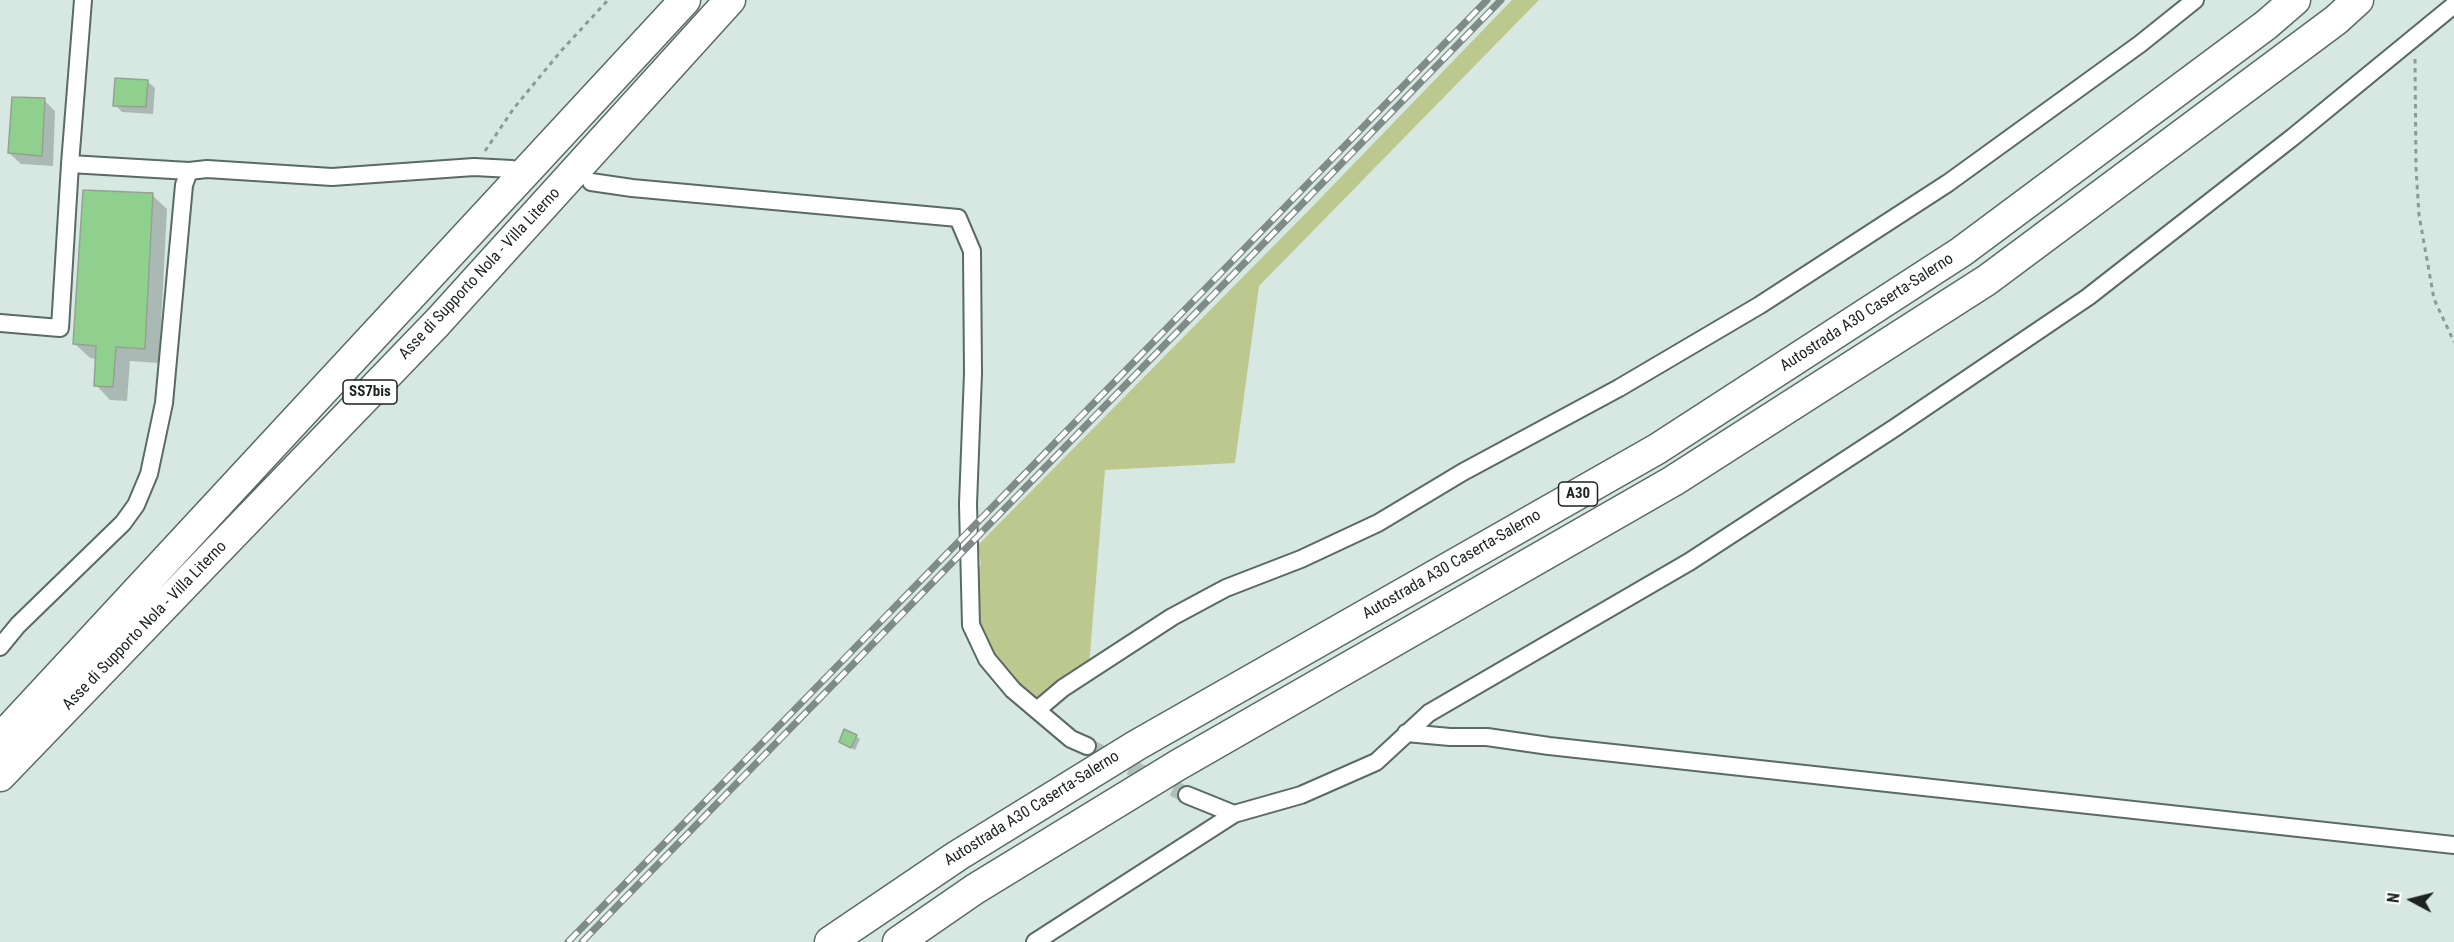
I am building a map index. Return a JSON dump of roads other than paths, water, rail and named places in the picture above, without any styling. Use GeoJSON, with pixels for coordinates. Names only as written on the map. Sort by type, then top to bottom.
{"type":"FeatureCollection","features":[{"type":"Feature","properties":{"kind":"highway","name":"Asse di Supporto Nola - Villa Literno"},"geometry":{"type":"LineString","coordinates":[[0,738],[685,0]]}},
{"type":"Feature","properties":{"kind":"highway","name":"Asse di Supporto Nola - Villa Literno"},"geometry":{"type":"LineString","coordinates":[[0,776],[437,323],[730,0]]}},
{"type":"Feature","properties":{"kind":"highway","name":"Autostrada A30 Caserta-Salerno"},"geometry":{"type":"LineString","coordinates":[[830,942],[957,855],[1137,745],[1657,449],[1961,252],[2266,25],[2295,0]]}},
{"type":"Feature","properties":{"kind":"highway","name":"A30"},"geometry":{"type":"LineString","coordinates":[[898,942],[975,889],[1178,765],[1673,481],[1967,292],[2336,20],[2358,0]]}},
{"type":"Feature","properties":{"kind":"street"},"geometry":{"type":"LineString","coordinates":[[0,323],[60,328],[83,0]]}},
{"type":"Feature","properties":{"kind":"street"},"geometry":{"type":"LineString","coordinates":[[1037,710],[1063,688],[1172,617],[1226,588],[1301,559],[1378,523],[1463,472],[1619,388],[1760,305],[1948,183],[2140,44],[2195,0]]}},
{"type":"Feature","properties":{"kind":"street"},"geometry":{"type":"LineString","coordinates":[[1035,942],[1234,814],[1301,795],[1376,762],[1429,713],[1689,562],[1896,427],[2088,297],[2292,138],[2454,5]]}},
{"type":"Feature","properties":{"kind":"street"},"geometry":{"type":"LineString","coordinates":[[70,164],[332,177],[474,167],[512,169]]}},
{"type":"Feature","properties":{"kind":"street"},"geometry":{"type":"LineString","coordinates":[[0,648],[18,625],[123,523],[136,505],[149,474],[164,403],[184,185],[189,171]]}},
{"type":"Feature","properties":{"kind":"street"},"geometry":{"type":"LineString","coordinates":[[591,182],[632,188],[958,218],[972,251],[973,373],[969,504],[971,625],[987,660],[1013,690],[1071,739],[1087,746]]}},
{"type":"Feature","properties":{"kind":"street"},"geometry":{"type":"LineString","coordinates":[[0,631],[18,625]]}},
{"type":"Feature","properties":{"kind":"street"},"geometry":{"type":"LineString","coordinates":[[1406,733],[1450,737],[1487,737],[1549,746],[2454,845]]}},
{"type":"Feature","properties":{"kind":"street"},"geometry":{"type":"LineString","coordinates":[[1187,795],[1234,814]]}},
{"type":"Feature","properties":{"kind":"tunnel"},"geometry":{"type":"LineString","coordinates":[[1087,746],[1187,795]]}},
{"type":"Feature","properties":{"kind":"railway"},"geometry":{"type":"LineString","coordinates":[[568,942],[1487,0]]}},
{"type":"Feature","properties":{"kind":"railway"},"geometry":{"type":"LineString","coordinates":[[582,942],[1501,0]]}}]}
